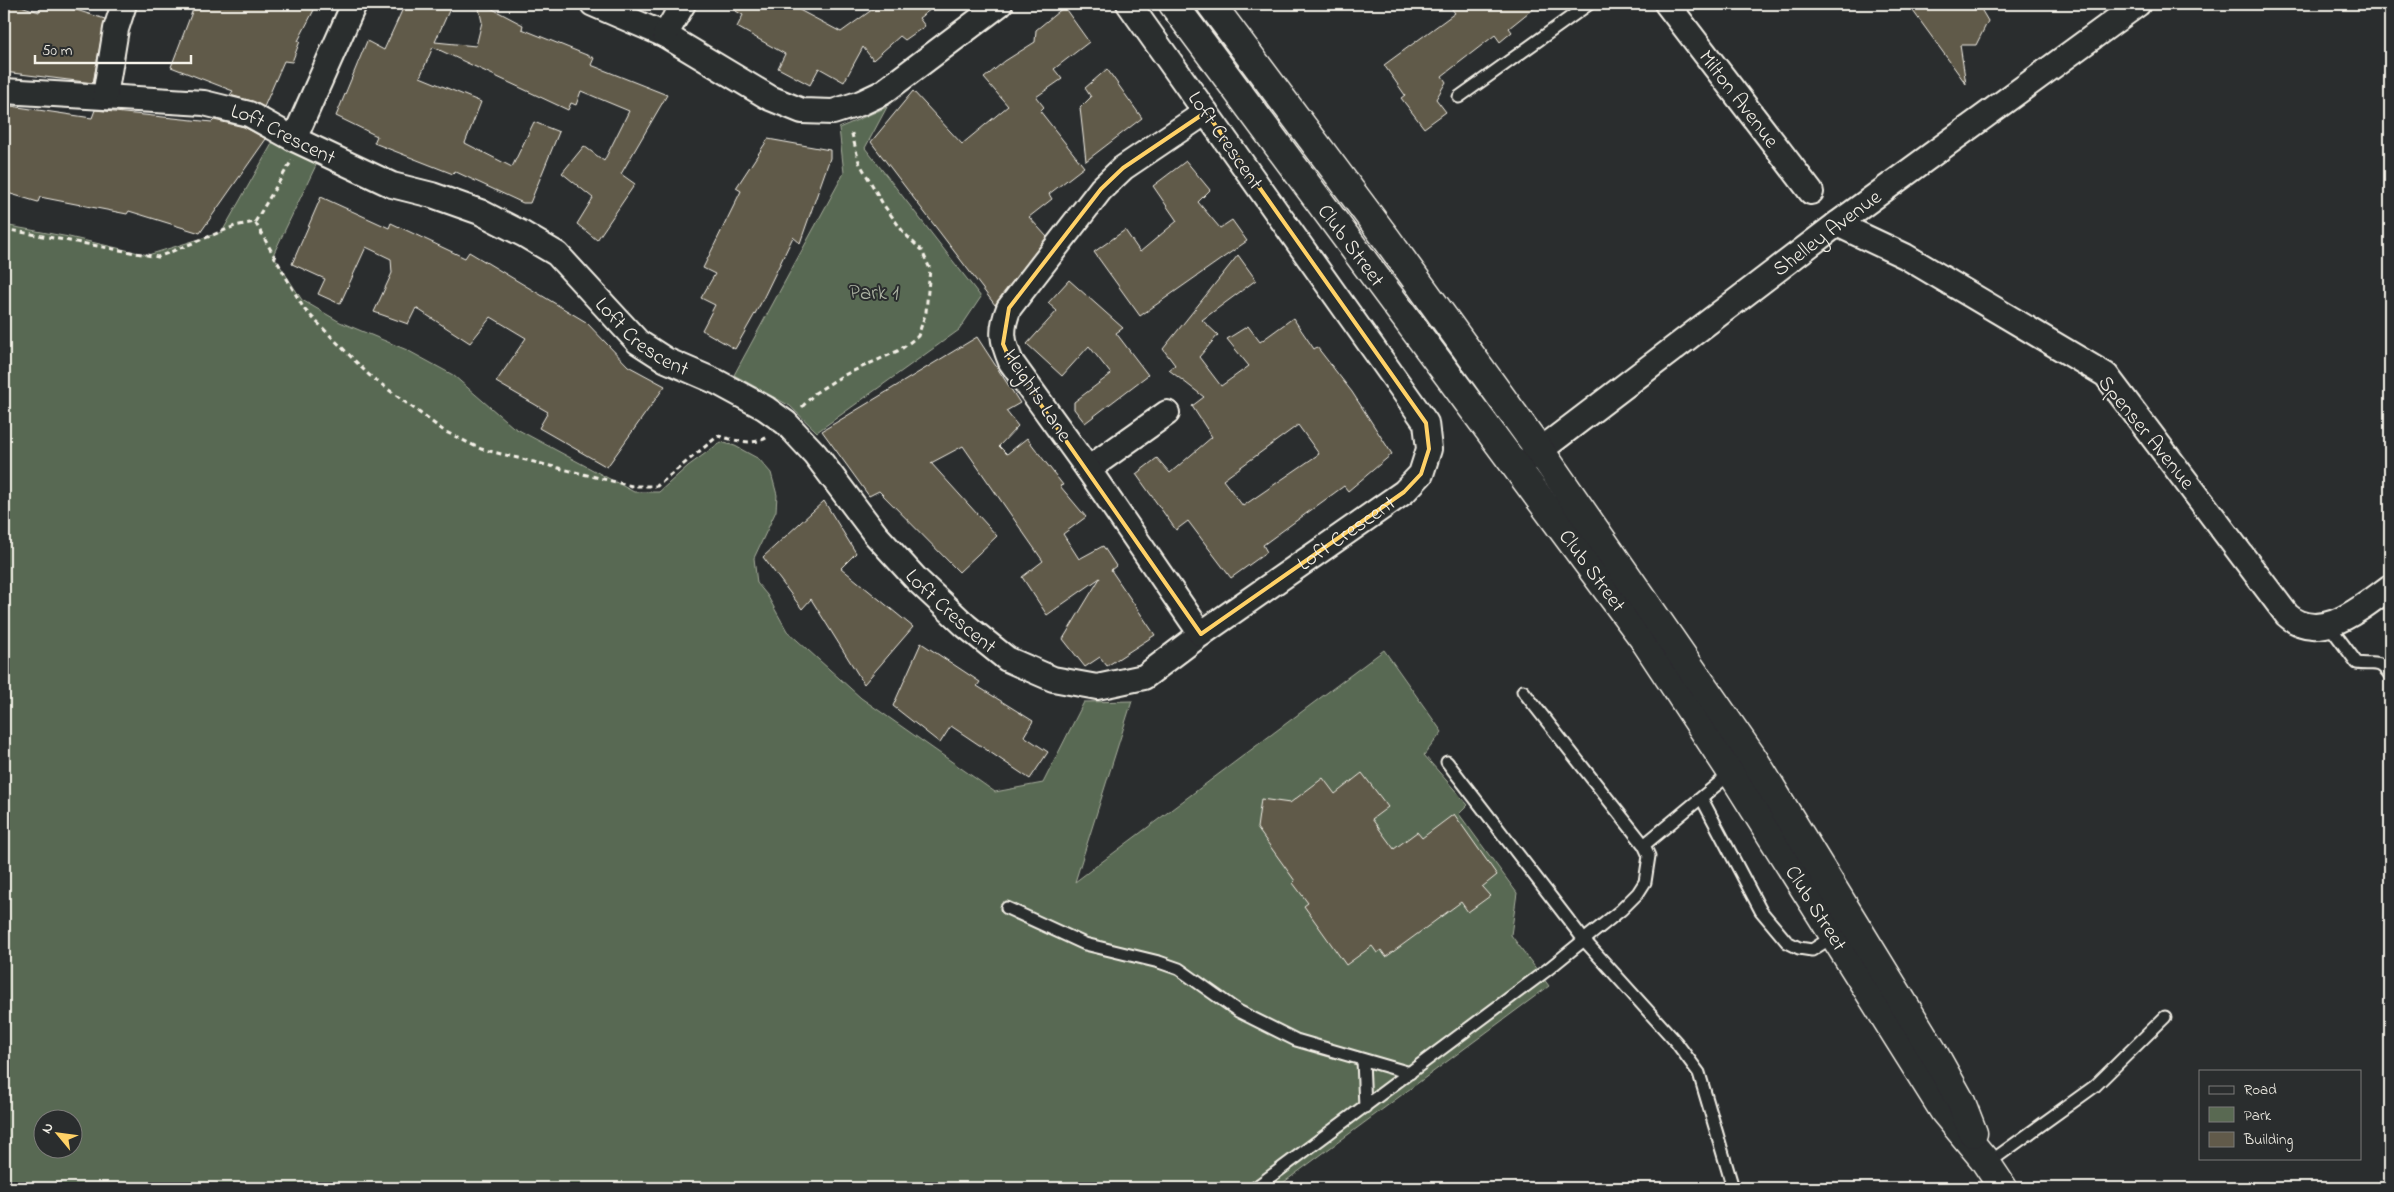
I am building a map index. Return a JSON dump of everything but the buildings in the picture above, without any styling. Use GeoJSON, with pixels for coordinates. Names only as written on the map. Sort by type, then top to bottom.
{"type":"FeatureCollection","features":[{"type":"Feature","properties":{"kind":"main road","name":"Club Street"},"geometry":{"type":"LineString","coordinates":[[1173,4],[1643,638],[1742,765],[1834,936],[1944,1111],[1985,1161],[2003,1188]]}},
{"type":"Feature","properties":{"kind":"main road","name":"Club Street"},"geometry":{"type":"LineString","coordinates":[[1211,4],[1386,238],[1541,452],[1742,765],[1932,1050],[1961,1102],[1985,1161]]}},
{"type":"Feature","properties":{"kind":"street"},"geometry":{"type":"LineString","coordinates":[[105,96],[116,29],[124,4]]}},
{"type":"Feature","properties":{"kind":"street"},"geometry":{"type":"LineString","coordinates":[[298,141],[354,4]]}},
{"type":"Feature","properties":{"kind":"street"},"geometry":{"type":"LineString","coordinates":[[593,4],[665,35],[770,98],[802,111],[833,112],[882,93],[1000,4]]}},
{"type":"Feature","properties":{"kind":"street"},"geometry":{"type":"LineString","coordinates":[[665,35],[683,4]]}},
{"type":"Feature","properties":{"kind":"street","name":"Loft Crescent"},"geometry":{"type":"LineString","coordinates":[[4,91],[204,103],[250,114],[298,141],[392,185],[432,195],[480,212],[524,234],[557,254],[638,342],[666,360],[717,382],[765,408],[786,423],[815,454],[876,535],[917,580],[966,626],[1007,659],[1053,679],[1097,687],[1144,677],[1201,634],[1404,492],[1421,474],[1429,449],[1426,423],[1417,409],[1129,4]]}},
{"type":"Feature","properties":{"kind":"street","name":"Milton Avenue"},"geometry":{"type":"LineString","coordinates":[[1666,4],[1811,192]]}},
{"type":"Feature","properties":{"kind":"street","name":"Shelley Avenue"},"geometry":{"type":"LineString","coordinates":[[1518,468],[1837,224],[2138,4]]}},
{"type":"Feature","properties":{"kind":"street","name":"Heights Lane"},"geometry":{"type":"LineString","coordinates":[[1201,634],[1088,469],[1011,362],[1003,344],[1004,322],[1009,308],[1100,189],[1123,168],[1206,112]]}},
{"type":"Feature","properties":{"kind":"street","name":"Spenser Avenue"},"geometry":{"type":"LineString","coordinates":[[1837,224],[1905,256],[2106,375],[2287,615],[2301,624],[2312,626],[2328,624],[2354,613],[2390,587]]}},
{"type":"Feature","properties":{"kind":"street"},"geometry":{"type":"LineString","coordinates":[[1088,469],[1167,413]]}},
{"type":"Feature","properties":{"kind":"lane"},"geometry":{"type":"LineString","coordinates":[[1459,96],[1589,4]]}},
{"type":"Feature","properties":{"kind":"lane"},"geometry":{"type":"LineString","coordinates":[[2328,624],[2357,663],[2378,663],[2383,665],[2390,675]]}},
{"type":"Feature","properties":{"kind":"lane"},"geometry":{"type":"LineString","coordinates":[[1255,1188],[1365,1108],[1584,940],[1638,893],[1648,870],[1649,856],[1644,845],[1523,691]]}},
{"type":"Feature","properties":{"kind":"lane"},"geometry":{"type":"LineString","coordinates":[[1447,762],[1584,940],[1676,1042],[1699,1073],[1733,1188]]}},
{"type":"Feature","properties":{"kind":"lane"},"geometry":{"type":"LineString","coordinates":[[1644,845],[1702,800],[1742,765]]}},
{"type":"Feature","properties":{"kind":"lane"},"geometry":{"type":"LineString","coordinates":[[1702,800],[1760,912],[1787,942],[1799,948],[1812,950],[1834,936]]}},
{"type":"Feature","properties":{"kind":"lane"},"geometry":{"type":"LineString","coordinates":[[1007,908],[1085,944],[1169,964],[1194,979],[1238,1011],[1272,1029],[1313,1046],[1410,1073]]}},
{"type":"Feature","properties":{"kind":"lane"},"geometry":{"type":"LineString","coordinates":[[1985,1161],[2095,1086],[2166,1017]]}},
{"type":"Feature","properties":{"kind":"lane"},"geometry":{"type":"LineString","coordinates":[[1363,1060],[1365,1108]]}},
{"type":"Feature","properties":{"kind":"path"},"geometry":{"type":"LineString","coordinates":[[255,222],[304,309],[369,375],[444,431],[481,449],[632,486],[657,486],[718,436],[749,443],[764,440],[786,423],[816,393],[842,376],[900,350],[918,336],[926,312],[930,269],[922,251],[904,233],[883,204],[859,162],[846,108]]}},
{"type":"Feature","properties":{"kind":"path"},"geometry":{"type":"LineString","coordinates":[[255,222],[298,141]]}},
{"type":"Feature","properties":{"kind":"path"},"geometry":{"type":"LineString","coordinates":[[4,229],[158,256],[235,226],[255,222]]}},
{"type":"Feature","properties":{"kind":"highlighted area"},"geometry":{"type":"Polygon","coordinates":[[[1206,112],[1426,423],[1429,449],[1421,474],[1404,492],[1201,634],[1011,362],[1003,344],[1009,308],[1101,189],[1123,168],[1206,112]]]}},
{"type":"Feature","properties":{"kind":"green space","name":"Park 1"},"geometry":{"type":"Polygon","coordinates":[[[887,107],[865,148],[981,297],[959,330],[817,432],[790,406],[734,375],[844,173],[839,128],[887,107]]]}},
{"type":"Feature","properties":{"kind":"green space"},"geometry":{"type":"Polygon","coordinates":[[[273,142],[318,161],[273,255],[302,300],[340,322],[407,350],[453,375],[513,427],[634,492],[659,492],[688,466],[721,442],[735,446],[759,459],[771,473],[777,495],[776,511],[754,558],[757,583],[767,595],[787,631],[861,698],[995,792],[1043,783],[1084,702],[1132,701],[1075,882],[1384,650],[1442,732],[1424,755],[1468,805],[1459,814],[1517,893],[1511,935],[1549,986],[1276,1188],[4,1188],[4,225],[69,237],[148,255],[222,232],[273,142]]]}}]}
